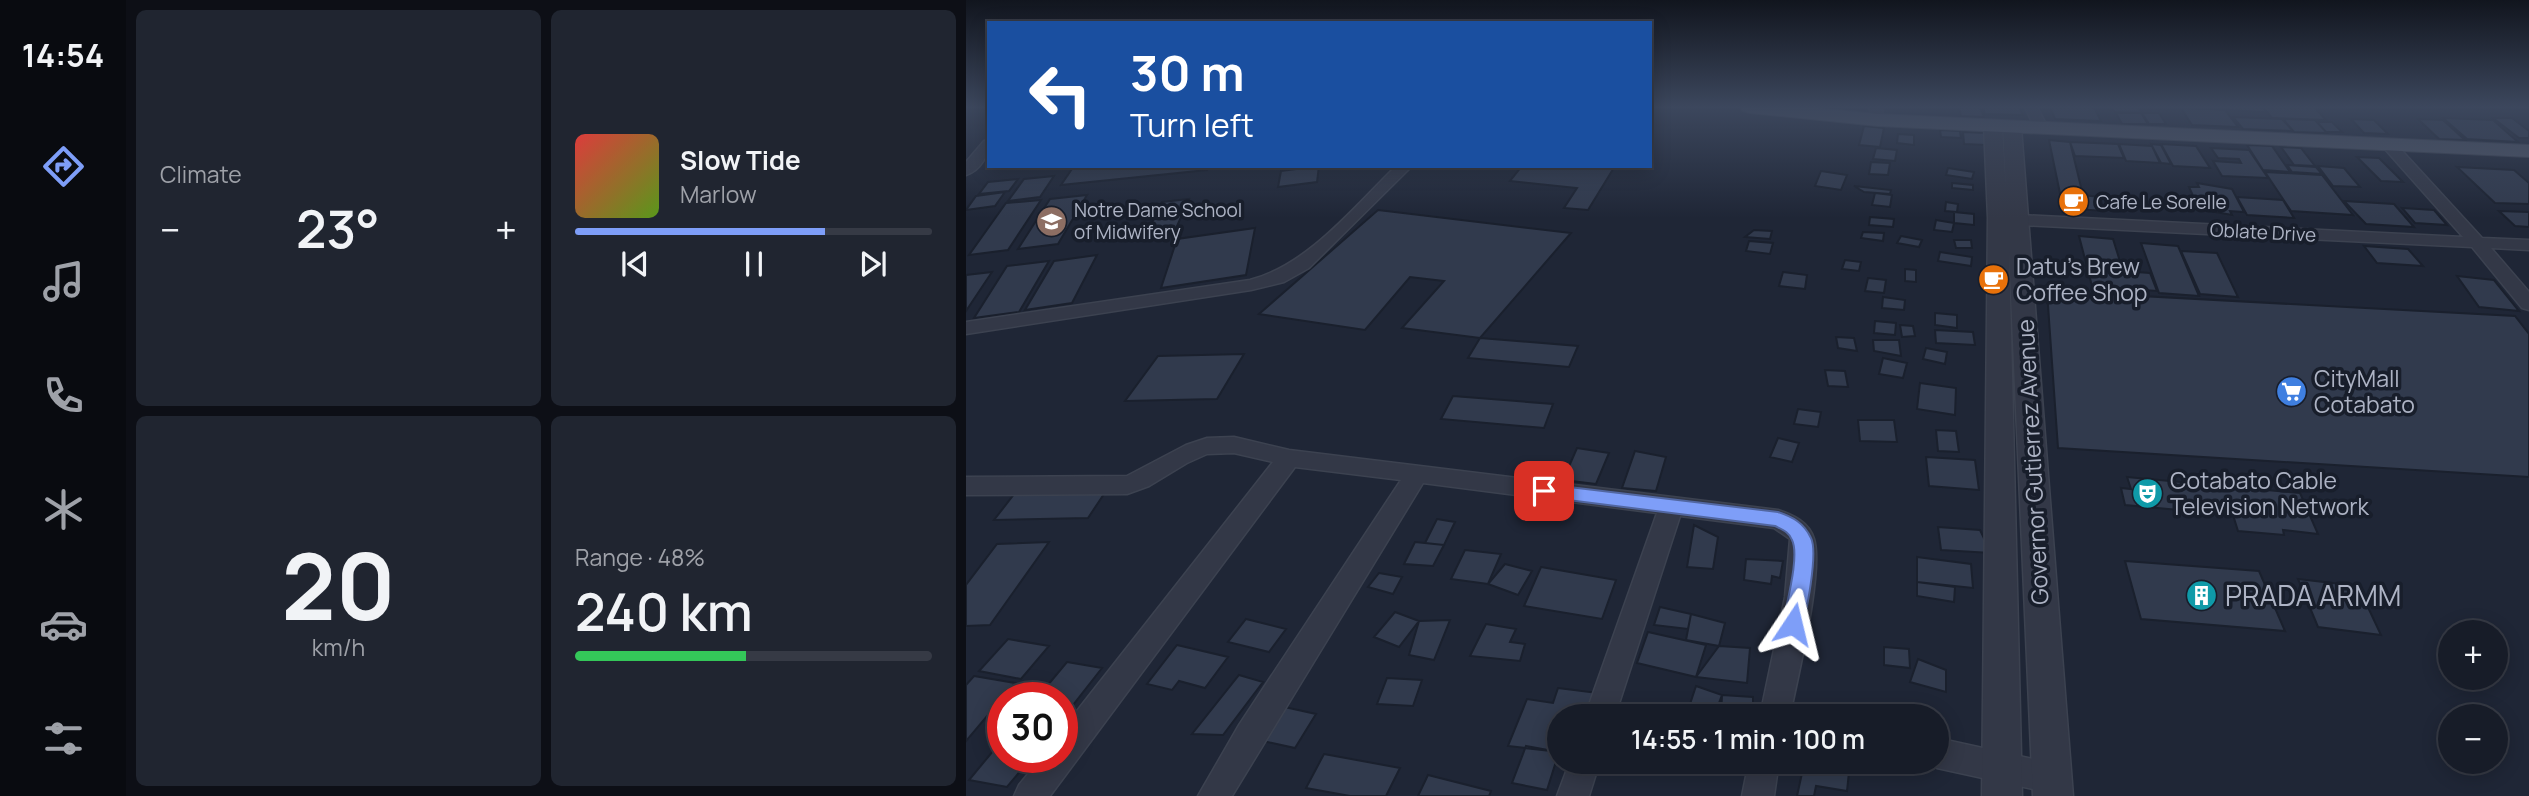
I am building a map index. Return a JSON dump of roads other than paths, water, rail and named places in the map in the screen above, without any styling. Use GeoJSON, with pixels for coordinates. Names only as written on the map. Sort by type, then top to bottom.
{"type":"FeatureCollection","features":[{"type":"Feature","properties":{"kind":"main road"},"geometry":{"type":"LineString","coordinates":[[2372,144],[2529,151]]}},
{"type":"Feature","properties":{"kind":"street","name":"Governor Gutierrez Avenue"},"geometry":{"type":"LineString","coordinates":[[2003,144],[2052,787]]}},
{"type":"Feature","properties":{"kind":"street"},"geometry":{"type":"LineString","coordinates":[[2389,145],[2529,304]]}},
{"type":"Feature","properties":{"kind":"street"},"geometry":{"type":"LineString","coordinates":[[966,171],[987,146]]}},
{"type":"Feature","properties":{"kind":"street"},"geometry":{"type":"LineString","coordinates":[[966,328],[1251,285],[1278,278],[1303,264],[1319,250],[1403,168]]}},
{"type":"Feature","properties":{"kind":"street","name":"Governor Gutierrez Avenue"},"geometry":{"type":"LineString","coordinates":[[2002,781],[2007,219]]}},
{"type":"Feature","properties":{"kind":"street","name":"Oblate Drive"},"geometry":{"type":"LineString","coordinates":[[2007,219],[2529,245]]}},
{"type":"Feature","properties":{"kind":"street"},"geometry":{"type":"LineString","coordinates":[[966,486],[1127,485],[1147,478],[1192,451],[1224,443],[1289,458],[1778,519],[1794,527],[1804,542],[1801,578],[1777,704]]}},
{"type":"Feature","properties":{"kind":"street"},"geometry":{"type":"LineString","coordinates":[[1078,734],[1289,458]]}},
{"type":"Feature","properties":{"kind":"street"},"geometry":{"type":"LineString","coordinates":[[1214,796],[1257,723],[1417,474]]}},
{"type":"Feature","properties":{"kind":"street"},"geometry":{"type":"LineString","coordinates":[[1604,704],[1671,507]]}},
{"type":"Feature","properties":{"kind":"street"},"geometry":{"type":"LineString","coordinates":[[1949,759],[2002,781],[2052,787]]}},
{"type":"Feature","properties":{"kind":"street"},"geometry":{"type":"LineString","coordinates":[[1030,796],[1048,773]]}},
{"type":"Feature","properties":{"kind":"street"},"geometry":{"type":"LineString","coordinates":[[1573,796],[1581,774]]}},
{"type":"Feature","properties":{"kind":"street"},"geometry":{"type":"LineString","coordinates":[[1758,796],[1762,774]]}},
{"type":"Feature","properties":{"kind":"place","name":"Cafe Le Sorelle"},"geometry":{"type":"Point","coordinates":[2073,202]}},
{"type":"Feature","properties":{"kind":"place","name":"Notre Dame School of Midwifery"},"geometry":{"type":"Point","coordinates":[1051,221]}},
{"type":"Feature","properties":{"kind":"place","name":"Datu's Brew Coffee Shop"},"geometry":{"type":"Point","coordinates":[1993,279]}},
{"type":"Feature","properties":{"kind":"place","name":"CityMall Cotabato"},"geometry":{"type":"Point","coordinates":[2291,391]}},
{"type":"Feature","properties":{"kind":"place","name":"Cotabato Cable Television Network"},"geometry":{"type":"Point","coordinates":[2147,493]}},
{"type":"Feature","properties":{"kind":"place","name":"PRADA ARMM"},"geometry":{"type":"Point","coordinates":[2202,595]}}]}
